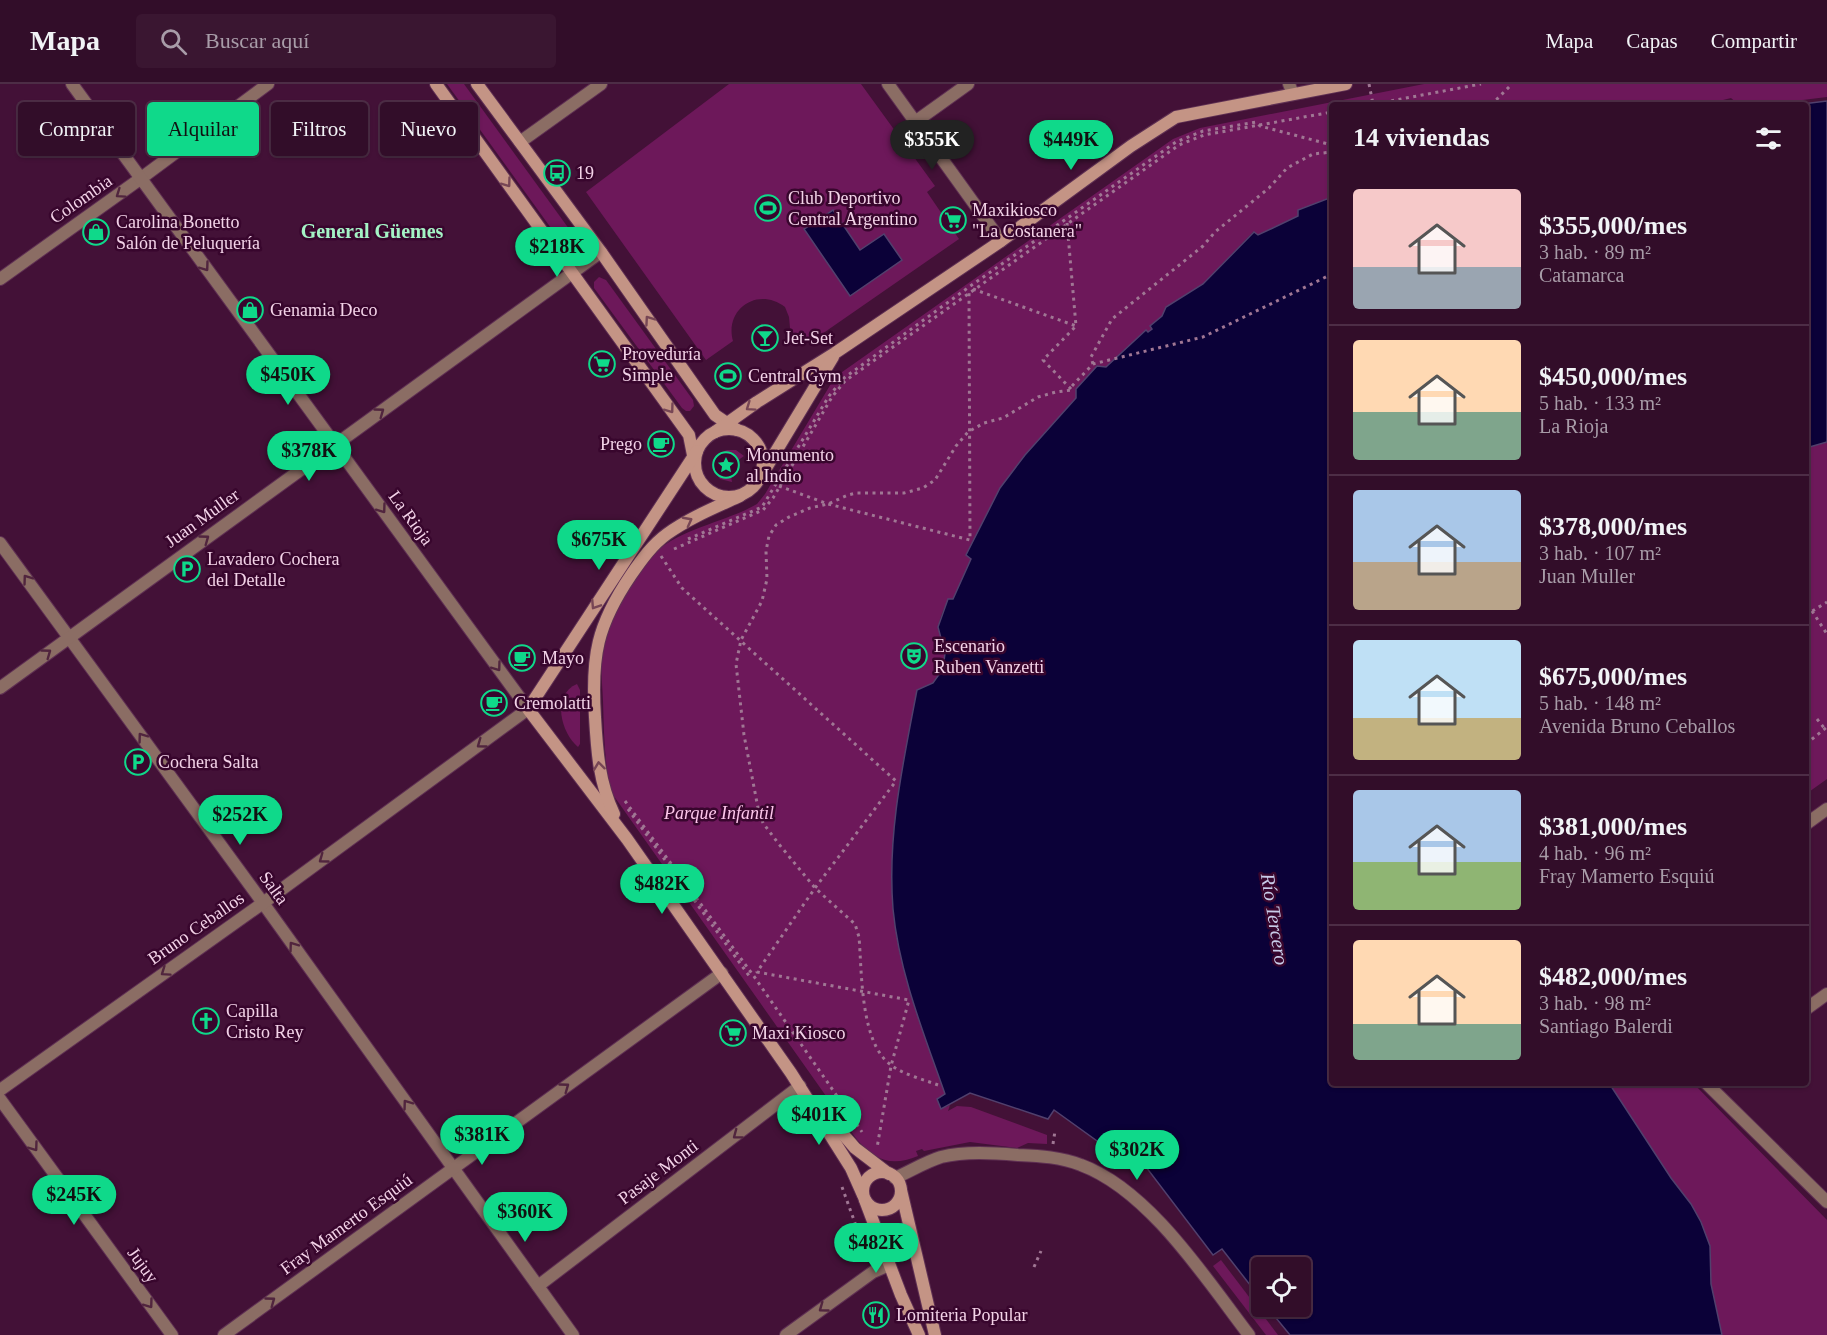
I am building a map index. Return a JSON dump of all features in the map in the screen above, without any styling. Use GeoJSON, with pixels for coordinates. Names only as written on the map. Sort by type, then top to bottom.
{"type":"FeatureCollection","features":[{"type":"Feature","properties":{"kind":"main road"},"geometry":{"type":"LineString","coordinates":[[436,84],[688,435],[695,458],[696,474],[706,489],[722,497],[740,496]]}},
{"type":"Feature","properties":{"kind":"main road"},"geometry":{"type":"LineString","coordinates":[[477,84],[601,252],[716,415],[751,437],[757,444],[763,459],[761,476]]}},
{"type":"Feature","properties":{"kind":"main road"},"geometry":{"type":"LineString","coordinates":[[528,709],[708,436],[732,427],[757,402],[835,353],[1001,241],[1139,140],[1176,117],[1291,89],[1346,84]]}},
{"type":"Feature","properties":{"kind":"main road"},"geometry":{"type":"LineString","coordinates":[[627,839],[609,803],[601,780],[597,748],[594,674],[599,635],[607,614],[619,592],[654,545],[674,529],[749,491],[761,476],[835,353]]}},
{"type":"Feature","properties":{"kind":"main road","name":"La Rioja"},"geometry":{"type":"LineString","coordinates":[[528,709],[627,839],[800,1086]]}},
{"type":"Feature","properties":{"kind":"main road"},"geometry":{"type":"LineString","coordinates":[[800,1086],[855,1148],[892,1176],[901,1190],[935,1335]]}},
{"type":"Feature","properties":{"kind":"main road"},"geometry":{"type":"LineString","coordinates":[[800,1086],[851,1168],[919,1335]]}},
{"type":"Feature","properties":{"kind":"main road"},"geometry":{"type":"LineString","coordinates":[[892,1176],[884,1172],[873,1174],[865,1183],[864,1197],[874,1209],[887,1210],[897,1203],[901,1190]]}},
{"type":"Feature","properties":{"kind":"street","name":"La Rioja"},"geometry":{"type":"LineString","coordinates":[[72,84],[528,709]]}},
{"type":"Feature","properties":{"kind":"street","name":"Colombia"},"geometry":{"type":"LineString","coordinates":[[0,279],[268,84]]}},
{"type":"Feature","properties":{"kind":"street"},"geometry":{"type":"LineString","coordinates":[[520,142],[601,84]]}},
{"type":"Feature","properties":{"kind":"street"},"geometry":{"type":"LineString","coordinates":[[888,84],[1001,241]]}},
{"type":"Feature","properties":{"kind":"street"},"geometry":{"type":"LineString","coordinates":[[915,122],[968,84]]}},
{"type":"Feature","properties":{"kind":"street","name":"Juan Muller"},"geometry":{"type":"LineString","coordinates":[[0,687],[601,252]]}},
{"type":"Feature","properties":{"kind":"street","name":"Salta"},"geometry":{"type":"LineString","coordinates":[[0,543],[263,903],[573,1335]]}},
{"type":"Feature","properties":{"kind":"street","name":"Bruno Ceballos"},"geometry":{"type":"LineString","coordinates":[[0,1090],[263,903],[528,709]]}},
{"type":"Feature","properties":{"kind":"street"},"geometry":{"type":"LineString","coordinates":[[1809,822],[1827,809]]}},
{"type":"Feature","properties":{"kind":"street","name":"Fray Mamerto Esquiú"},"geometry":{"type":"LineString","coordinates":[[224,1335],[722,973]]}},
{"type":"Feature","properties":{"kind":"street"},"geometry":{"type":"LineString","coordinates":[[1809,1007],[1827,994]]}},
{"type":"Feature","properties":{"kind":"street","name":"Pasaje Monti"},"geometry":{"type":"LineString","coordinates":[[538,1286],[800,1086]]}},
{"type":"Feature","properties":{"kind":"street"},"geometry":{"type":"LineString","coordinates":[[1710,1086],[1824,1195]]}},
{"type":"Feature","properties":{"kind":"street","name":"Jujuy"},"geometry":{"type":"LineString","coordinates":[[0,1099],[172,1335]]}},
{"type":"Feature","properties":{"kind":"street"},"geometry":{"type":"LineString","coordinates":[[892,1176],[932,1160],[956,1154],[1051,1157],[1096,1171],[1118,1185],[1166,1229],[1249,1335]]}},
{"type":"Feature","properties":{"kind":"street"},"geometry":{"type":"LineString","coordinates":[[786,1335],[873,1272],[889,1265]]}},
{"type":"Feature","properties":{"kind":"path"},"geometry":{"type":"LineString","coordinates":[[1369,84],[1371,102]]}},
{"type":"Feature","properties":{"kind":"path"},"geometry":{"type":"LineString","coordinates":[[1387,102],[1481,84]]}},
{"type":"Feature","properties":{"kind":"path"},"geometry":{"type":"LineString","coordinates":[[1494,102],[1512,84]]}},
{"type":"Feature","properties":{"kind":"path"},"geometry":{"type":"LineString","coordinates":[[1260,126],[1329,113]]}},
{"type":"Feature","properties":{"kind":"path"},"geometry":{"type":"LineString","coordinates":[[654,565],[659,556],[763,510],[832,397],[845,381],[970,289],[1185,137],[1203,131],[1256,122],[1260,126],[1329,144]]}},
{"type":"Feature","properties":{"kind":"path"},"geometry":{"type":"LineString","coordinates":[[1093,364],[1091,357],[1112,319],[1203,246],[1215,232],[1269,188],[1287,168],[1312,154],[1329,152]]}},
{"type":"Feature","properties":{"kind":"path"},"geometry":{"type":"LineString","coordinates":[[938,1085],[891,1066],[880,1055],[872,1041],[864,993],[859,937],[855,924],[815,888],[763,823],[758,808],[739,703],[736,664],[741,640],[762,601],[766,579],[766,551],[769,536],[776,525],[799,512],[856,493],[904,493],[923,488],[935,480],[956,446],[968,432],[984,423],[1003,418],[1038,397],[1072,390],[1043,360],[1076,326],[1067,220]]}},
{"type":"Feature","properties":{"kind":"path"},"geometry":{"type":"LineString","coordinates":[[1072,386],[1093,364],[1203,337],[1329,275]]}},
{"type":"Feature","properties":{"kind":"path"},"geometry":{"type":"LineString","coordinates":[[970,289],[1076,326]]}},
{"type":"Feature","properties":{"kind":"path"},"geometry":{"type":"LineString","coordinates":[[778,486],[828,504],[970,540],[968,432],[970,289]]}},
{"type":"Feature","properties":{"kind":"path"},"geometry":{"type":"LineString","coordinates":[[659,556],[682,588],[896,781],[815,888],[757,972],[909,1000],[891,1066],[875,1145],[876,1152]]}},
{"type":"Feature","properties":{"kind":"path"},"geometry":{"type":"LineString","coordinates":[[1809,613],[1827,602]]}},
{"type":"Feature","properties":{"kind":"path"},"geometry":{"type":"LineString","coordinates":[[1812,611],[1827,634]]}},
{"type":"Feature","properties":{"kind":"path"},"geometry":{"type":"LineString","coordinates":[[1809,742],[1826,728],[1817,718]]}},
{"type":"Feature","properties":{"kind":"path"},"geometry":{"type":"LineString","coordinates":[[620,792],[866,1136]]}},
{"type":"Feature","properties":{"kind":"path"},"geometry":{"type":"LineString","coordinates":[[624,803],[750,977]]}},
{"type":"Feature","properties":{"kind":"path"},"geometry":{"type":"LineString","coordinates":[[840,1180],[868,1259]]}},
{"type":"Feature","properties":{"kind":"path"},"geometry":{"type":"LineString","coordinates":[[1034,1267],[1041,1251]]}},
{"type":"Feature","properties":{"kind":"green space"},"geometry":{"type":"Polygon","coordinates":[[[447,84],[464,84],[477,102],[460,102],[447,84]]]}},
{"type":"Feature","properties":{"kind":"green space","name":"Club Deportivo Central Argentino"},"geometry":{"type":"Polygon","coordinates":[[[729,84],[861,84],[935,186],[927,192],[959,239],[809,343],[806,338],[800,342],[790,328],[785,307],[775,301],[754,300],[738,311],[732,329],[733,341],[706,360],[586,192],[729,84]]]}},
{"type":"Feature","properties":{"kind":"green space"},"geometry":{"type":"Polygon","coordinates":[[[1424,84],[1827,84],[1827,97],[1786,102],[1736,102],[1731,98],[1715,102],[1332,102],[1424,84]]]}},
{"type":"Feature","properties":{"kind":"green space"},"geometry":{"type":"Polygon","coordinates":[[[478,103],[580,244],[579,253],[574,255],[569,253],[478,127],[478,103]]]}},
{"type":"Feature","properties":{"kind":"green space","name":"Parque Infantil"},"geometry":{"type":"Polygon","coordinates":[[[1329,103],[1329,198],[1298,210],[1298,216],[1258,236],[1253,232],[1203,284],[1166,307],[1162,316],[1151,325],[1153,328],[1148,333],[1145,331],[1106,367],[1097,366],[1076,389],[1076,398],[1025,455],[953,599],[948,599],[942,612],[939,628],[945,648],[945,665],[933,683],[917,691],[906,745],[894,827],[893,909],[907,980],[946,1095],[946,1107],[950,1105],[948,1111],[957,1106],[971,1107],[1047,1135],[1047,1144],[1028,1143],[1017,1148],[970,1142],[924,1151],[922,1149],[916,1151],[918,1156],[908,1160],[883,1159],[868,1151],[855,1137],[611,792],[605,746],[602,671],[605,631],[625,593],[657,551],[679,537],[757,504],[835,377],[1173,139],[1200,128],[1329,103]]]}},
{"type":"Feature","properties":{"kind":"green space"},"geometry":{"type":"Polygon","coordinates":[[[599,277],[606,280],[693,400],[694,406],[690,411],[682,408],[594,288],[594,282],[599,277]]]}},
{"type":"Feature","properties":{"kind":"green space"},"geometry":{"type":"Polygon","coordinates":[[[1827,442],[1827,779],[1809,792],[1809,447],[1827,442]]]}},
{"type":"Feature","properties":{"kind":"green space"},"geometry":{"type":"Polygon","coordinates":[[[727,450],[736,450],[744,456],[733,467],[732,482],[720,479],[715,470],[717,458],[727,450]]]}},
{"type":"Feature","properties":{"kind":"green space"},"geometry":{"type":"Polygon","coordinates":[[[577,684],[580,690],[580,744],[578,747],[567,733],[561,714],[564,697],[569,689],[577,684]]]}},
{"type":"Feature","properties":{"kind":"green space"},"geometry":{"type":"Polygon","coordinates":[[[1611,1086],[1696,1086],[1827,1220],[1827,1335],[1722,1335],[1711,1284],[1710,1246],[1691,1204],[1671,1178],[1611,1086]]]}},
{"type":"Feature","properties":{"kind":"green space"},"geometry":{"type":"Polygon","coordinates":[[[1221,1260],[1251,1299],[1251,1315],[1213,1266],[1221,1260]]]}},
{"type":"Feature","properties":{"kind":"green space"},"geometry":{"type":"Polygon","coordinates":[[[1252,1317],[1264,1317],[1278,1335],[1266,1335],[1252,1317]]]}},
{"type":"Feature","properties":{"kind":"water"},"geometry":{"type":"Polygon","coordinates":[[[1827,101],[1827,442],[1809,447],[1809,103],[1827,101]]]}},
{"type":"Feature","properties":{"kind":"water","name":"Río Tercero"},"geometry":{"type":"Polygon","coordinates":[[[1329,198],[1329,1086],[1611,1086],[1701,1222],[1710,1246],[1711,1284],[1722,1335],[1290,1335],[1275,1317],[1311,1317],[1311,1257],[1251,1257],[1251,1286],[1222,1249],[1213,1255],[1140,1159],[1132,1166],[1054,1110],[1048,1119],[970,1093],[941,1109],[937,1099],[945,1094],[913,1003],[896,933],[892,854],[906,745],[917,690],[933,683],[943,669],[945,653],[938,627],[948,599],[953,599],[971,559],[966,555],[1000,488],[1025,455],[1076,398],[1076,389],[1097,366],[1106,367],[1146,330],[1148,332],[1152,329],[1150,326],[1162,316],[1166,307],[1203,284],[1254,232],[1258,235],[1298,216],[1298,210],[1329,198]]]}},
{"type":"Feature","properties":{"kind":"water"},"geometry":{"type":"Polygon","coordinates":[[[833,210],[860,250],[884,234],[902,260],[850,296],[804,229],[833,210]]]}},
{"type":"Feature","properties":{"kind":"place","name":"19"},"geometry":{"type":"Point","coordinates":[557,173]}},
{"type":"Feature","properties":{"kind":"place","name":"Club Deportivo Central Argentino"},"geometry":{"type":"Point","coordinates":[768,208]}},
{"type":"Feature","properties":{"kind":"place","name":"Maxikiosco \"La Costanera\""},"geometry":{"type":"Point","coordinates":[953,220]}},
{"type":"Feature","properties":{"kind":"place","name":"Carolina Bonetto Salón de Peluquería"},"geometry":{"type":"Point","coordinates":[96,232]}},
{"type":"Feature","properties":{"kind":"place","name":"Genamia Deco"},"geometry":{"type":"Point","coordinates":[250,310]}},
{"type":"Feature","properties":{"kind":"place","name":"Jet-Set"},"geometry":{"type":"Point","coordinates":[765,338]}},
{"type":"Feature","properties":{"kind":"place","name":"Proveduría Simple"},"geometry":{"type":"Point","coordinates":[602,364]}},
{"type":"Feature","properties":{"kind":"place","name":"Central Gym"},"geometry":{"type":"Point","coordinates":[728,376]}},
{"type":"Feature","properties":{"kind":"place","name":"Prego"},"geometry":{"type":"Point","coordinates":[661,444]}},
{"type":"Feature","properties":{"kind":"place","name":"Monumento al Indio"},"geometry":{"type":"Point","coordinates":[726,465]}},
{"type":"Feature","properties":{"kind":"place","name":"Lavadero Cochera del Detalle"},"geometry":{"type":"Point","coordinates":[187,569]}},
{"type":"Feature","properties":{"kind":"place","name":"Escenario Ruben Vanzetti"},"geometry":{"type":"Point","coordinates":[914,656]}},
{"type":"Feature","properties":{"kind":"place","name":"Mayo"},"geometry":{"type":"Point","coordinates":[522,658]}},
{"type":"Feature","properties":{"kind":"place","name":"Cremolatti"},"geometry":{"type":"Point","coordinates":[494,703]}},
{"type":"Feature","properties":{"kind":"place","name":"Cochera Salta"},"geometry":{"type":"Point","coordinates":[138,762]}},
{"type":"Feature","properties":{"kind":"place","name":"Capilla Cristo Rey"},"geometry":{"type":"Point","coordinates":[206,1021]}},
{"type":"Feature","properties":{"kind":"place","name":"Maxi Kiosco"},"geometry":{"type":"Point","coordinates":[733,1033]}},
{"type":"Feature","properties":{"kind":"place","name":"Lomiteria Popular"},"geometry":{"type":"Point","coordinates":[876,1315]}},
{"type":"Feature","properties":{"kind":"district","name":"General Güemes"},"geometry":{"type":"Point","coordinates":[372,231]}}]}
